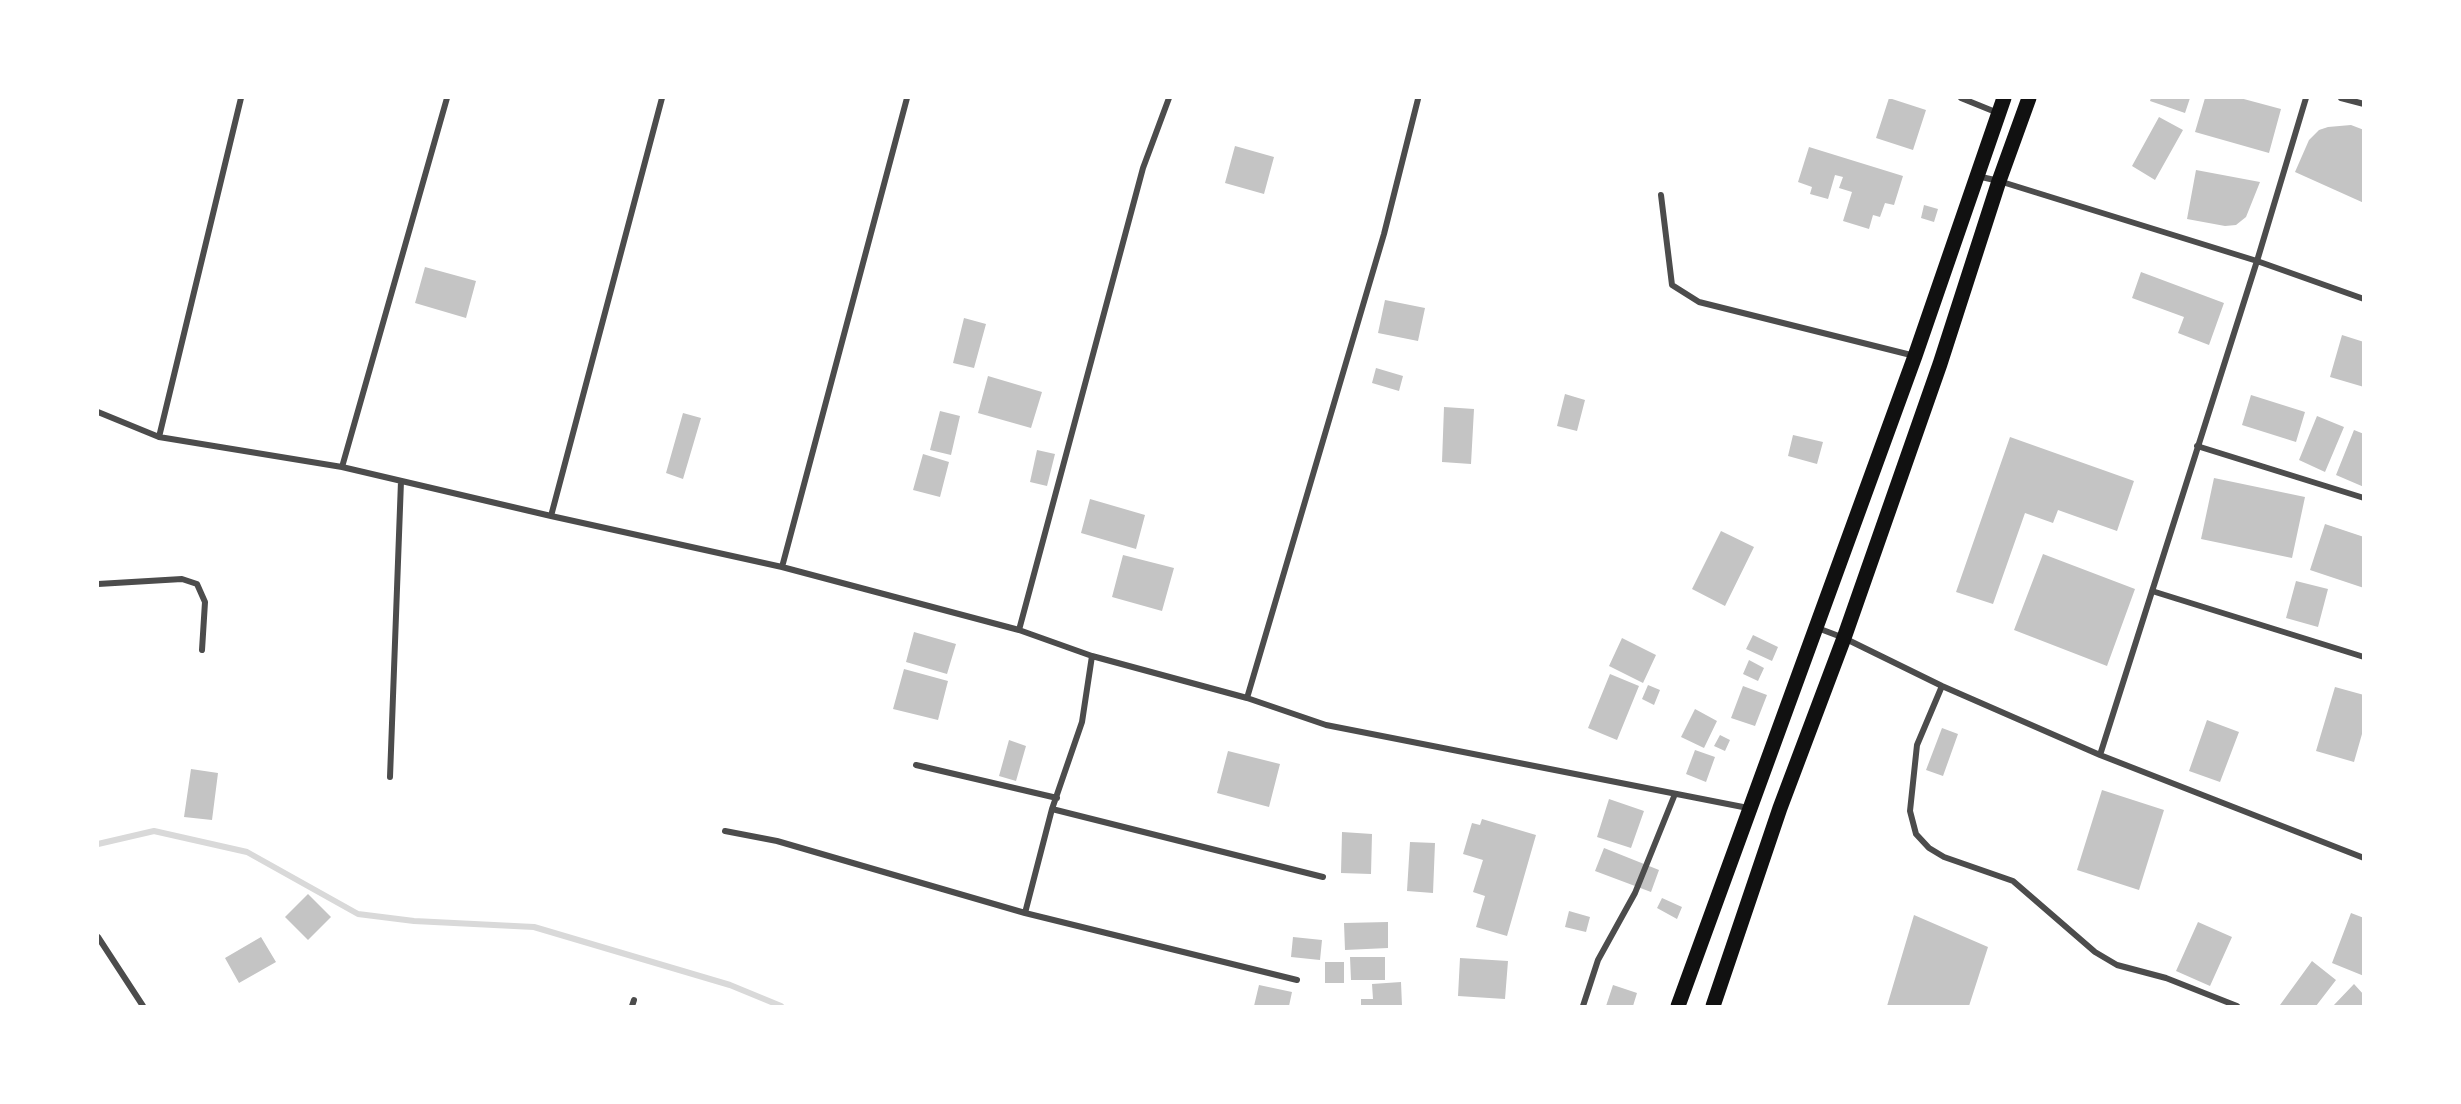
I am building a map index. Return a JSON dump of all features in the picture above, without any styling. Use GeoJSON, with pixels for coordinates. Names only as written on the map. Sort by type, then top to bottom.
{"type":"FeatureCollection","features":[{"type":"Feature","properties":{"kind":"main road"},"geometry":{"type":"LineString","coordinates":[[1678,1006],[1915,356],[2004,98]]}},
{"type":"Feature","properties":{"kind":"main road"},"geometry":{"type":"LineString","coordinates":[[1713,1006],[1780,808],[1844,638],[1940,364],[1999,181],[2029,98]]}},
{"type":"Feature","properties":{"kind":"street"},"geometry":{"type":"LineString","coordinates":[[159,437],[241,98]]}},
{"type":"Feature","properties":{"kind":"street"},"geometry":{"type":"LineString","coordinates":[[342,467],[447,98]]}},
{"type":"Feature","properties":{"kind":"street"},"geometry":{"type":"LineString","coordinates":[[551,516],[662,98]]}},
{"type":"Feature","properties":{"kind":"street"},"geometry":{"type":"LineString","coordinates":[[783,567],[907,98]]}},
{"type":"Feature","properties":{"kind":"street"},"geometry":{"type":"LineString","coordinates":[[1019,630],[1143,168],[1169,98]]}},
{"type":"Feature","properties":{"kind":"street"},"geometry":{"type":"LineString","coordinates":[[1960,98],[1998,113]]}},
{"type":"Feature","properties":{"kind":"street"},"geometry":{"type":"LineString","coordinates":[[2100,755],[2257,261],[2306,98]]}},
{"type":"Feature","properties":{"kind":"street"},"geometry":{"type":"LineString","coordinates":[[2341,98],[2364,104]]}},
{"type":"Feature","properties":{"kind":"street"},"geometry":{"type":"LineString","coordinates":[[1247,698],[1381,245],[1418,99]]}},
{"type":"Feature","properties":{"kind":"street"},"geometry":{"type":"LineString","coordinates":[[1977,176],[2257,261],[2364,299]]}},
{"type":"Feature","properties":{"kind":"street"},"geometry":{"type":"LineString","coordinates":[[1660,195],[1672,285],[1699,302],[1915,356]]}},
{"type":"Feature","properties":{"kind":"street"},"geometry":{"type":"LineString","coordinates":[[98,412],[159,437],[342,467],[783,567],[1019,630],[1092,656],[1247,698],[1326,725],[1749,808]]}},
{"type":"Feature","properties":{"kind":"street"},"geometry":{"type":"LineString","coordinates":[[2197,446],[2364,498]]}},
{"type":"Feature","properties":{"kind":"street"},"geometry":{"type":"LineString","coordinates":[[390,777],[401,481]]}},
{"type":"Feature","properties":{"kind":"street"},"geometry":{"type":"LineString","coordinates":[[98,585],[183,579],[196,584],[205,602],[202,650]]}},
{"type":"Feature","properties":{"kind":"street"},"geometry":{"type":"LineString","coordinates":[[2152,591],[2364,657]]}},
{"type":"Feature","properties":{"kind":"street"},"geometry":{"type":"LineString","coordinates":[[1815,627],[1844,638],[1942,686],[2100,755],[2364,858]]}},
{"type":"Feature","properties":{"kind":"street"},"geometry":{"type":"LineString","coordinates":[[1025,913],[1052,809],[1082,722],[1092,656]]}},
{"type":"Feature","properties":{"kind":"street"},"geometry":{"type":"LineString","coordinates":[[1942,686],[1917,745],[1910,811],[1916,834],[1929,848],[1944,857],[2013,881],[2095,952],[2117,965],[2166,978],[2237,1006]]}},
{"type":"Feature","properties":{"kind":"street"},"geometry":{"type":"LineString","coordinates":[[916,765],[1057,798]]}},
{"type":"Feature","properties":{"kind":"street"},"geometry":{"type":"LineString","coordinates":[[1583,1006],[1598,960],[1635,893],[1675,794]]}},
{"type":"Feature","properties":{"kind":"street"},"geometry":{"type":"LineString","coordinates":[[1052,809],[1323,877]]}},
{"type":"Feature","properties":{"kind":"street"},"geometry":{"type":"LineString","coordinates":[[725,831],[777,841],[1025,913],[1297,980]]}},
{"type":"Feature","properties":{"kind":"street"},"geometry":{"type":"LineString","coordinates":[[98,937],[143,1006]]}},
{"type":"Feature","properties":{"kind":"building"},"geometry":{"type":"Polygon","coordinates":[[[1889,98],[1926,110],[1913,150],[1876,138],[1889,98]]]}},
{"type":"Feature","properties":{"kind":"building"},"geometry":{"type":"Polygon","coordinates":[[[2151,98],[2190,98],[2185,113],[2150,101],[2151,98]]]}},
{"type":"Feature","properties":{"kind":"building"},"geometry":{"type":"Polygon","coordinates":[[[2205,98],[2240,98],[2281,109],[2269,153],[2195,132],[2205,98]]]}},
{"type":"Feature","properties":{"kind":"building"},"geometry":{"type":"Polygon","coordinates":[[[2159,117],[2183,130],[2155,180],[2132,166],[2159,117]]]}},
{"type":"Feature","properties":{"kind":"building"},"geometry":{"type":"Polygon","coordinates":[[[2351,125],[2364,130],[2364,203],[2295,172],[2309,140],[2319,130],[2351,125]]]}},
{"type":"Feature","properties":{"kind":"building"},"geometry":{"type":"Polygon","coordinates":[[[1235,146],[1274,157],[1264,194],[1225,183],[1235,146]]]}},
{"type":"Feature","properties":{"kind":"building"},"geometry":{"type":"Polygon","coordinates":[[[1809,147],[1903,176],[1894,205],[1885,203],[1880,217],[1873,215],[1869,229],[1843,221],[1852,192],[1839,188],[1843,177],[1835,175],[1828,199],[1810,194],[1812,187],[1798,182],[1809,147]]]}},
{"type":"Feature","properties":{"kind":"building"},"geometry":{"type":"Polygon","coordinates":[[[2196,170],[2260,182],[2246,217],[2236,225],[2225,226],[2187,219],[2196,170]]]}},
{"type":"Feature","properties":{"kind":"building"},"geometry":{"type":"Polygon","coordinates":[[[1924,205],[1938,209],[1934,222],[1921,218],[1924,205]]]}},
{"type":"Feature","properties":{"kind":"building"},"geometry":{"type":"Polygon","coordinates":[[[425,267],[476,281],[466,318],[415,303],[425,267]]]}},
{"type":"Feature","properties":{"kind":"building"},"geometry":{"type":"Polygon","coordinates":[[[2141,272],[2224,303],[2209,345],[2178,333],[2184,317],[2132,298],[2141,272]]]}},
{"type":"Feature","properties":{"kind":"building"},"geometry":{"type":"Polygon","coordinates":[[[1385,300],[1425,308],[1418,341],[1378,333],[1385,300]]]}},
{"type":"Feature","properties":{"kind":"building"},"geometry":{"type":"Polygon","coordinates":[[[964,318],[986,324],[974,368],[953,363],[964,318]]]}},
{"type":"Feature","properties":{"kind":"building"},"geometry":{"type":"Polygon","coordinates":[[[2342,335],[2364,342],[2364,387],[2330,377],[2342,335]]]}},
{"type":"Feature","properties":{"kind":"building"},"geometry":{"type":"Polygon","coordinates":[[[1376,368],[1403,376],[1399,391],[1372,383],[1376,368]]]}},
{"type":"Feature","properties":{"kind":"building"},"geometry":{"type":"Polygon","coordinates":[[[988,376],[1042,392],[1031,428],[978,413],[988,376]]]}},
{"type":"Feature","properties":{"kind":"building"},"geometry":{"type":"Polygon","coordinates":[[[1565,394],[1585,400],[1577,431],[1557,426],[1565,394]]]}},
{"type":"Feature","properties":{"kind":"building"},"geometry":{"type":"Polygon","coordinates":[[[2251,395],[2305,412],[2296,442],[2242,425],[2251,395]]]}},
{"type":"Feature","properties":{"kind":"building"},"geometry":{"type":"Polygon","coordinates":[[[1444,407],[1474,409],[1471,464],[1442,462],[1444,407]]]}},
{"type":"Feature","properties":{"kind":"building"},"geometry":{"type":"Polygon","coordinates":[[[940,411],[960,416],[951,455],[930,450],[940,411]]]}},
{"type":"Feature","properties":{"kind":"building"},"geometry":{"type":"Polygon","coordinates":[[[683,413],[701,418],[683,479],[666,473],[683,413]]]}},
{"type":"Feature","properties":{"kind":"building"},"geometry":{"type":"Polygon","coordinates":[[[2317,416],[2344,427],[2325,472],[2299,460],[2317,416]]]}},
{"type":"Feature","properties":{"kind":"building"},"geometry":{"type":"Polygon","coordinates":[[[2354,430],[2364,434],[2364,487],[2336,475],[2354,430]]]}},
{"type":"Feature","properties":{"kind":"building"},"geometry":{"type":"Polygon","coordinates":[[[1793,435],[1823,442],[1817,464],[1788,456],[1793,435]]]}},
{"type":"Feature","properties":{"kind":"building"},"geometry":{"type":"Polygon","coordinates":[[[2010,437],[2134,481],[2117,531],[2058,510],[2053,523],[2025,513],[1993,604],[1956,592],[2010,437]]]}},
{"type":"Feature","properties":{"kind":"building"},"geometry":{"type":"Polygon","coordinates":[[[1037,450],[1055,454],[1047,486],[1030,482],[1037,450]]]}},
{"type":"Feature","properties":{"kind":"building"},"geometry":{"type":"Polygon","coordinates":[[[923,454],[949,462],[940,497],[913,490],[923,454]]]}},
{"type":"Feature","properties":{"kind":"building"},"geometry":{"type":"Polygon","coordinates":[[[2214,478],[2305,497],[2292,558],[2201,539],[2214,478]]]}},
{"type":"Feature","properties":{"kind":"building"},"geometry":{"type":"Polygon","coordinates":[[[1090,499],[1145,515],[1136,549],[1081,533],[1090,499]]]}},
{"type":"Feature","properties":{"kind":"building"},"geometry":{"type":"Polygon","coordinates":[[[2325,524],[2364,537],[2364,588],[2310,570],[2325,524]]]}},
{"type":"Feature","properties":{"kind":"building"},"geometry":{"type":"Polygon","coordinates":[[[1721,531],[1754,547],[1725,606],[1692,589],[1721,531]]]}},
{"type":"Feature","properties":{"kind":"building"},"geometry":{"type":"Polygon","coordinates":[[[2043,554],[2135,589],[2107,666],[2014,630],[2043,554]]]}},
{"type":"Feature","properties":{"kind":"building"},"geometry":{"type":"Polygon","coordinates":[[[1123,555],[1174,568],[1162,611],[1112,597],[1123,555]]]}},
{"type":"Feature","properties":{"kind":"building"},"geometry":{"type":"Polygon","coordinates":[[[2296,581],[2328,589],[2318,627],[2286,618],[2296,581]]]}},
{"type":"Feature","properties":{"kind":"building"},"geometry":{"type":"Polygon","coordinates":[[[914,632],[956,644],[947,674],[906,662],[914,632]]]}},
{"type":"Feature","properties":{"kind":"building"},"geometry":{"type":"Polygon","coordinates":[[[1753,635],[1778,647],[1772,661],[1746,649],[1753,635]]]}},
{"type":"Feature","properties":{"kind":"building"},"geometry":{"type":"Polygon","coordinates":[[[1622,638],[1656,655],[1643,683],[1609,666],[1622,638]]]}},
{"type":"Feature","properties":{"kind":"building"},"geometry":{"type":"Polygon","coordinates":[[[1749,660],[1764,668],[1758,681],[1743,674],[1749,660]]]}},
{"type":"Feature","properties":{"kind":"building"},"geometry":{"type":"Polygon","coordinates":[[[904,669],[948,681],[938,720],[893,709],[904,669]]]}},
{"type":"Feature","properties":{"kind":"building"},"geometry":{"type":"Polygon","coordinates":[[[1610,674],[1639,686],[1617,740],[1588,728],[1610,674]]]}},
{"type":"Feature","properties":{"kind":"building"},"geometry":{"type":"Polygon","coordinates":[[[1648,685],[1660,690],[1654,705],[1642,699],[1648,685]]]}},
{"type":"Feature","properties":{"kind":"building"},"geometry":{"type":"Polygon","coordinates":[[[1743,686],[1767,695],[1755,726],[1731,718],[1743,686]]]}},
{"type":"Feature","properties":{"kind":"building"},"geometry":{"type":"Polygon","coordinates":[[[2335,687],[2364,695],[2364,727],[2354,762],[2316,751],[2335,687]]]}},
{"type":"Feature","properties":{"kind":"building"},"geometry":{"type":"Polygon","coordinates":[[[1695,709],[1717,721],[1704,748],[1681,737],[1695,709]]]}},
{"type":"Feature","properties":{"kind":"building"},"geometry":{"type":"Polygon","coordinates":[[[2207,720],[2239,732],[2220,782],[2189,771],[2207,720]]]}},
{"type":"Feature","properties":{"kind":"building"},"geometry":{"type":"Polygon","coordinates":[[[1942,728],[1958,734],[1943,776],[1926,770],[1942,728]]]}},
{"type":"Feature","properties":{"kind":"building"},"geometry":{"type":"Polygon","coordinates":[[[1720,735],[1730,740],[1725,751],[1714,746],[1720,735]]]}},
{"type":"Feature","properties":{"kind":"building"},"geometry":{"type":"Polygon","coordinates":[[[1009,740],[1026,746],[1016,781],[999,776],[1009,740]]]}},
{"type":"Feature","properties":{"kind":"building"},"geometry":{"type":"Polygon","coordinates":[[[1695,750],[1715,757],[1706,782],[1686,774],[1695,750]]]}},
{"type":"Feature","properties":{"kind":"building"},"geometry":{"type":"Polygon","coordinates":[[[1228,751],[1280,764],[1269,807],[1217,793],[1228,751]]]}},
{"type":"Feature","properties":{"kind":"building"},"geometry":{"type":"Polygon","coordinates":[[[191,769],[218,773],[212,820],[184,817],[191,769]]]}},
{"type":"Feature","properties":{"kind":"building"},"geometry":{"type":"Polygon","coordinates":[[[2102,790],[2164,810],[2139,890],[2077,870],[2102,790]]]}},
{"type":"Feature","properties":{"kind":"building"},"geometry":{"type":"Polygon","coordinates":[[[1609,799],[1644,811],[1631,848],[1597,837],[1609,799]]]}},
{"type":"Feature","properties":{"kind":"building"},"geometry":{"type":"Polygon","coordinates":[[[1482,819],[1536,835],[1507,936],[1476,927],[1485,896],[1473,892],[1483,860],[1463,854],[1472,823],[1480,825],[1482,819]]]}},
{"type":"Feature","properties":{"kind":"building"},"geometry":{"type":"Polygon","coordinates":[[[1342,832],[1372,834],[1371,874],[1341,873],[1342,832]]]}},
{"type":"Feature","properties":{"kind":"building"},"geometry":{"type":"Polygon","coordinates":[[[1410,842],[1435,843],[1433,893],[1407,891],[1410,842]]]}},
{"type":"Feature","properties":{"kind":"building"},"geometry":{"type":"Polygon","coordinates":[[[1604,848],[1659,870],[1651,892],[1595,871],[1604,848]]]}},
{"type":"Feature","properties":{"kind":"building"},"geometry":{"type":"Polygon","coordinates":[[[308,894],[331,917],[308,940],[285,917],[308,894]]]}},
{"type":"Feature","properties":{"kind":"building"},"geometry":{"type":"Polygon","coordinates":[[[1662,898],[1682,907],[1677,919],[1657,908],[1662,898]]]}},
{"type":"Feature","properties":{"kind":"building"},"geometry":{"type":"Polygon","coordinates":[[[1569,911],[1590,917],[1586,932],[1565,927],[1569,911]]]}},
{"type":"Feature","properties":{"kind":"building"},"geometry":{"type":"Polygon","coordinates":[[[2351,913],[2364,918],[2364,976],[2332,963],[2351,913]]]}},
{"type":"Feature","properties":{"kind":"building"},"geometry":{"type":"Polygon","coordinates":[[[1914,915],[1988,947],[1969,1006],[1887,1006],[1914,915]]]}},
{"type":"Feature","properties":{"kind":"building"},"geometry":{"type":"Polygon","coordinates":[[[1388,922],[1388,948],[1345,950],[1344,923],[1388,922]]]}},
{"type":"Feature","properties":{"kind":"building"},"geometry":{"type":"Polygon","coordinates":[[[2198,922],[2232,937],[2210,986],[2176,971],[2198,922]]]}},
{"type":"Feature","properties":{"kind":"building"},"geometry":{"type":"Polygon","coordinates":[[[261,937],[276,962],[239,983],[225,958],[261,937]]]}},
{"type":"Feature","properties":{"kind":"building"},"geometry":{"type":"Polygon","coordinates":[[[1293,937],[1322,940],[1320,960],[1291,957],[1293,937]]]}},
{"type":"Feature","properties":{"kind":"building"},"geometry":{"type":"Polygon","coordinates":[[[1350,957],[1385,957],[1385,980],[1351,980],[1350,957]]]}},
{"type":"Feature","properties":{"kind":"building"},"geometry":{"type":"Polygon","coordinates":[[[1460,958],[1508,961],[1505,999],[1458,996],[1460,958]]]}},
{"type":"Feature","properties":{"kind":"building"},"geometry":{"type":"Polygon","coordinates":[[[2312,961],[2336,980],[2316,1006],[2280,1005],[2312,961]]]}},
{"type":"Feature","properties":{"kind":"building"},"geometry":{"type":"Polygon","coordinates":[[[1325,962],[1344,962],[1344,983],[1325,983],[1325,962]]]}},
{"type":"Feature","properties":{"kind":"building"},"geometry":{"type":"Polygon","coordinates":[[[1401,982],[1402,1006],[1361,1006],[1361,999],[1373,999],[1372,984],[1401,982]]]}},
{"type":"Feature","properties":{"kind":"building"},"geometry":{"type":"Polygon","coordinates":[[[2354,984],[2364,995],[2364,1006],[2333,1006],[2354,984]]]}},
{"type":"Feature","properties":{"kind":"building"},"geometry":{"type":"Polygon","coordinates":[[[1259,985],[1292,992],[1289,1006],[1254,1006],[1259,985]]]}},
{"type":"Feature","properties":{"kind":"building"},"geometry":{"type":"Polygon","coordinates":[[[1613,985],[1637,993],[1633,1006],[1606,1006],[1613,985]]]}},
{"type":"Feature","properties":{"kind":"waterway"},"geometry":{"type":"LineString","coordinates":[[98,844],[154,831],[247,852],[358,914],[414,921],[534,927],[730,985],[781,1006]]}}]}
